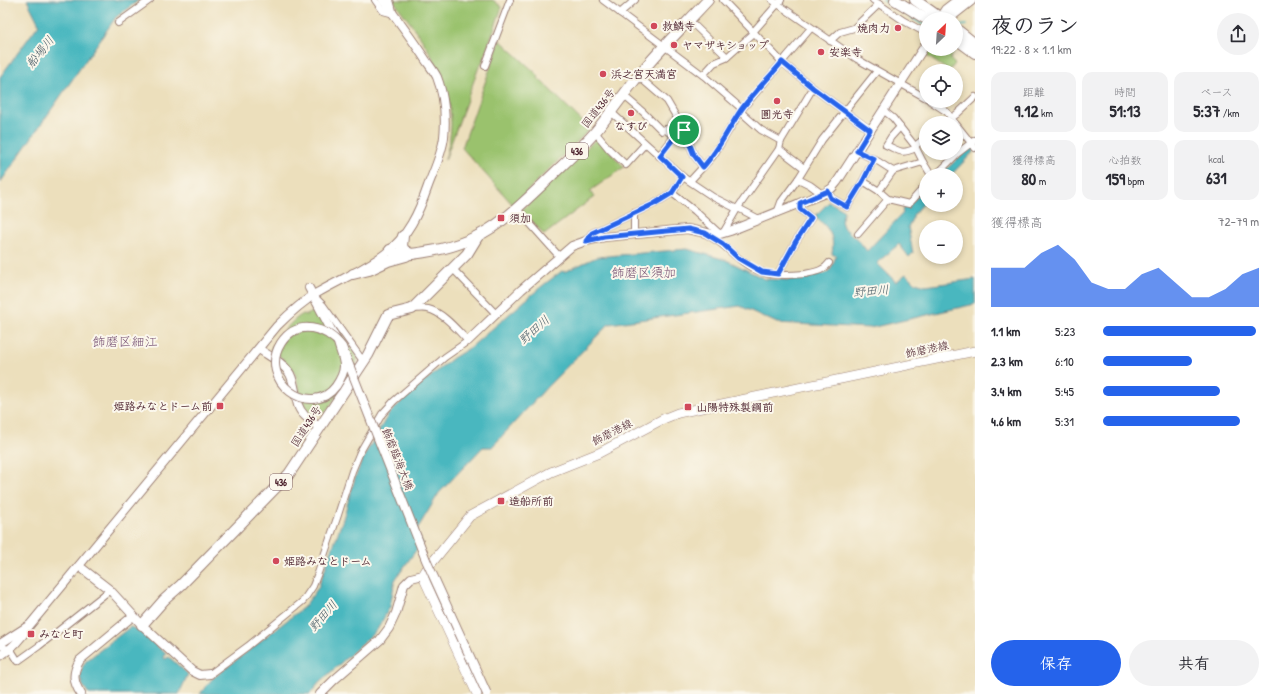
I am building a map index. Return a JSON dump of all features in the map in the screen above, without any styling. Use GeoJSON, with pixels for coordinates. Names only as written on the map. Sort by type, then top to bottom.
{"type":"FeatureCollection","features":[{"type":"Feature","properties":{"kind":"main road","name":"国道436号"},"geometry":{"type":"LineString","coordinates":[[390,250],[399,254],[411,254],[446,248],[478,236],[497,225],[516,209],[595,132],[638,76],[708,0]]}},
{"type":"Feature","properties":{"kind":"main road"},"geometry":{"type":"LineString","coordinates":[[895,0],[919,15]]}},
{"type":"Feature","properties":{"kind":"main road"},"geometry":{"type":"LineString","coordinates":[[915,0],[932,12]]}},
{"type":"Feature","properties":{"kind":"main road"},"geometry":{"type":"LineString","coordinates":[[945,12],[959,0]]}},
{"type":"Feature","properties":{"kind":"main road"},"geometry":{"type":"LineString","coordinates":[[953,12],[971,0]]}},
{"type":"Feature","properties":{"kind":"main road"},"geometry":{"type":"LineString","coordinates":[[963,35],[975,44]]}},
{"type":"Feature","properties":{"kind":"main road"},"geometry":{"type":"LineString","coordinates":[[963,44],[975,53]]}},
{"type":"Feature","properties":{"kind":"main road"},"geometry":{"type":"LineString","coordinates":[[403,236],[402,246],[404,250],[411,254]]}},
{"type":"Feature","properties":{"kind":"main road","name":"国道436号"},"geometry":{"type":"LineString","coordinates":[[142,625],[164,600],[181,585],[289,474],[363,361],[388,315],[412,309],[467,254],[478,236]]}},
{"type":"Feature","properties":{"kind":"main road"},"geometry":{"type":"LineString","coordinates":[[353,274],[369,270],[388,261],[411,254]]}},
{"type":"Feature","properties":{"kind":"main road","name":"飾磨港線"},"geometry":{"type":"LineString","coordinates":[[423,575],[470,516],[551,472],[599,453],[663,419],[678,413],[975,351]]}},
{"type":"Feature","properties":{"kind":"main road"},"geometry":{"type":"LineString","coordinates":[[423,575],[477,694]]}},
{"type":"Feature","properties":{"kind":"street"},"geometry":{"type":"LineString","coordinates":[[118,23],[150,0]]}},
{"type":"Feature","properties":{"kind":"street"},"geometry":{"type":"LineString","coordinates":[[374,0],[383,11],[394,14]]}},
{"type":"Feature","properties":{"kind":"street"},"geometry":{"type":"LineString","coordinates":[[0,656],[11,650],[22,638],[29,626],[286,317],[311,292],[353,274],[390,250],[413,223],[440,156],[444,137],[445,116],[436,77],[417,46],[383,0]]}},
{"type":"Feature","properties":{"kind":"street"},"geometry":{"type":"LineString","coordinates":[[390,0],[394,14]]}},
{"type":"Feature","properties":{"kind":"street"},"geometry":{"type":"LineString","coordinates":[[485,66],[510,0]]}},
{"type":"Feature","properties":{"kind":"street"},"geometry":{"type":"LineString","coordinates":[[603,0],[703,75],[742,109],[742,113],[761,130],[781,141]]}},
{"type":"Feature","properties":{"kind":"street"},"geometry":{"type":"LineString","coordinates":[[620,13],[635,0]]}},
{"type":"Feature","properties":{"kind":"street"},"geometry":{"type":"LineString","coordinates":[[723,0],[782,62],[844,112],[870,130]]}},
{"type":"Feature","properties":{"kind":"street"},"geometry":{"type":"LineString","coordinates":[[772,0],[779,2],[811,28],[877,72],[919,94]]}},
{"type":"Feature","properties":{"kind":"street"},"geometry":{"type":"LineString","coordinates":[[873,0],[919,29]]}},
{"type":"Feature","properties":{"kind":"street"},"geometry":{"type":"LineString","coordinates":[[703,75],[714,63],[722,61],[754,32],[779,2]]}},
{"type":"Feature","properties":{"kind":"street"},"geometry":{"type":"LineString","coordinates":[[830,41],[840,32],[854,28],[879,4]]}},
{"type":"Feature","properties":{"kind":"street"},"geometry":{"type":"LineString","coordinates":[[689,20],[727,57]]}},
{"type":"Feature","properties":{"kind":"street"},"geometry":{"type":"LineString","coordinates":[[690,181],[713,156],[742,109],[811,28]]}},
{"type":"Feature","properties":{"kind":"street"},"geometry":{"type":"LineString","coordinates":[[79,566],[110,590],[142,625],[192,671],[200,674],[210,674],[248,646],[303,601],[313,586],[354,465],[382,414],[394,401],[445,357],[468,341],[559,256],[572,246],[604,237],[688,229],[705,233],[722,234],[777,213],[825,192],[837,182],[919,55]]}},
{"type":"Feature","properties":{"kind":"street"},"geometry":{"type":"LineString","coordinates":[[777,213],[781,202],[798,179],[822,140],[877,72]]}},
{"type":"Feature","properties":{"kind":"street"},"geometry":{"type":"LineString","coordinates":[[638,76],[661,94],[667,101],[684,130],[694,155],[703,167]]}},
{"type":"Feature","properties":{"kind":"street"},"geometry":{"type":"LineString","coordinates":[[722,234],[737,209],[779,149],[781,141],[813,88]]}},
{"type":"Feature","properties":{"kind":"street"},"geometry":{"type":"LineString","coordinates":[[623,95],[662,131],[665,129],[674,138]]}},
{"type":"Feature","properties":{"kind":"street"},"geometry":{"type":"LineString","coordinates":[[956,116],[975,97]]}},
{"type":"Feature","properties":{"kind":"street"},"geometry":{"type":"LineString","coordinates":[[941,108],[950,116]]}},
{"type":"Feature","properties":{"kind":"street"},"geometry":{"type":"LineString","coordinates":[[883,110],[893,118],[900,127],[915,147],[927,168]]}},
{"type":"Feature","properties":{"kind":"street"},"geometry":{"type":"LineString","coordinates":[[611,112],[682,177],[713,197],[759,219]]}},
{"type":"Feature","properties":{"kind":"street"},"geometry":{"type":"LineString","coordinates":[[900,127],[886,145],[900,152],[906,152],[919,143]]}},
{"type":"Feature","properties":{"kind":"street"},"geometry":{"type":"LineString","coordinates":[[660,156],[674,138],[684,130]]}},
{"type":"Feature","properties":{"kind":"street"},"geometry":{"type":"LineString","coordinates":[[943,168],[958,153],[974,144],[963,131]]}},
{"type":"Feature","properties":{"kind":"street"},"geometry":{"type":"LineString","coordinates":[[595,132],[609,149],[626,165],[645,144]]}},
{"type":"Feature","properties":{"kind":"street"},"geometry":{"type":"LineString","coordinates":[[779,149],[804,168]]}},
{"type":"Feature","properties":{"kind":"street"},"geometry":{"type":"LineString","coordinates":[[857,151],[874,159],[893,171]]}},
{"type":"Feature","properties":{"kind":"street"},"geometry":{"type":"LineString","coordinates":[[798,179],[825,192],[831,198],[847,207],[874,159]]}},
{"type":"Feature","properties":{"kind":"street"},"geometry":{"type":"LineString","coordinates":[[879,191],[893,171],[923,162]]}},
{"type":"Feature","properties":{"kind":"street"},"geometry":{"type":"LineString","coordinates":[[586,241],[592,233],[654,204],[672,193],[682,177]]}},
{"type":"Feature","properties":{"kind":"street"},"geometry":{"type":"LineString","coordinates":[[863,181],[879,191],[888,199],[899,202],[909,204],[919,193]]}},
{"type":"Feature","properties":{"kind":"street"},"geometry":{"type":"LineString","coordinates":[[672,193],[722,234]]}},
{"type":"Feature","properties":{"kind":"street"},"geometry":{"type":"LineString","coordinates":[[858,234],[888,199]]}},
{"type":"Feature","properties":{"kind":"street"},"geometry":{"type":"LineString","coordinates":[[899,202],[900,210]]}},
{"type":"Feature","properties":{"kind":"street"},"geometry":{"type":"LineString","coordinates":[[778,274],[796,241],[811,218],[800,209],[800,203]]}},
{"type":"Feature","properties":{"kind":"street"},"geometry":{"type":"LineString","coordinates":[[516,209],[559,256]]}},
{"type":"Feature","properties":{"kind":"street"},"geometry":{"type":"LineString","coordinates":[[634,213],[634,234]]}},
{"type":"Feature","properties":{"kind":"street"},"geometry":{"type":"LineString","coordinates":[[705,233],[723,244],[738,258],[762,272],[778,274],[803,274],[819,271],[826,267],[829,263]]}},
{"type":"Feature","properties":{"kind":"street"},"geometry":{"type":"LineString","coordinates":[[453,269],[496,314]]}},
{"type":"Feature","properties":{"kind":"street"},"geometry":{"type":"LineString","coordinates":[[311,292],[323,305],[363,361]]}},
{"type":"Feature","properties":{"kind":"street","name":"飾磨臨海大橋"},"geometry":{"type":"LineString","coordinates":[[311,292],[338,343],[344,366],[342,373],[334,388],[326,394],[311,398],[299,397],[291,393],[284,387],[279,379],[274,364],[279,346],[283,340],[297,330],[306,328],[322,330],[334,337],[342,347],[426,560],[487,694]]}},
{"type":"Feature","properties":{"kind":"street"},"geometry":{"type":"LineString","coordinates":[[412,309],[428,309],[438,313],[468,341]]}},
{"type":"Feature","properties":{"kind":"street"},"geometry":{"type":"LineString","coordinates":[[258,349],[285,367],[290,374],[298,406],[303,414],[320,427]]}},
{"type":"Feature","properties":{"kind":"street"},"geometry":{"type":"LineString","coordinates":[[320,694],[380,640],[389,628],[396,613],[404,585],[411,578],[423,575]]}},
{"type":"Feature","properties":{"kind":"street"},"geometry":{"type":"LineString","coordinates":[[0,645],[11,650],[18,661],[110,590]]}},
{"type":"Feature","properties":{"kind":"street"},"geometry":{"type":"LineString","coordinates":[[82,694],[74,682],[74,674],[80,660],[133,616]]}},
{"type":"Feature","properties":{"kind":"street"},"geometry":{"type":"LineString","coordinates":[[0,645],[29,626]]}},
{"type":"Feature","properties":{"kind":"green space"},"geometry":{"type":"Polygon","coordinates":[[[393,0],[493,0],[502,7],[445,160],[450,138],[451,124],[450,106],[446,89],[440,73],[424,43],[393,0]]]}},
{"type":"Feature","properties":{"kind":"green space"},"geometry":{"type":"Polygon","coordinates":[[[500,40],[539,76],[538,78],[590,129],[513,205],[462,148],[500,40]]]}},
{"type":"Feature","properties":{"kind":"green space"},"geometry":{"type":"Polygon","coordinates":[[[927,56],[952,56],[950,59],[955,64],[939,64],[927,56]]]}},
{"type":"Feature","properties":{"kind":"green space"},"geometry":{"type":"Polygon","coordinates":[[[597,138],[624,167],[590,191],[594,197],[544,235],[522,210],[597,138]]]}},
{"type":"Feature","properties":{"kind":"green space"},"geometry":{"type":"Polygon","coordinates":[[[314,311],[325,312],[358,357],[356,367],[326,412],[317,414],[306,408],[297,378],[292,368],[271,350],[282,333],[294,320],[303,314],[307,315],[314,311]]]}},
{"type":"Feature","properties":{"kind":"water","name":"船場川"},"geometry":{"type":"Polygon","coordinates":[[[27,0],[139,0],[116,17],[0,183],[0,77],[39,24],[27,0]]]}},
{"type":"Feature","properties":{"kind":"water"},"geometry":{"type":"Polygon","coordinates":[[[975,144],[975,150],[958,168],[948,168],[956,160],[963,160],[963,154],[975,144]]]}},
{"type":"Feature","properties":{"kind":"water","name":"野田川"},"geometry":{"type":"Polygon","coordinates":[[[919,195],[919,209],[913,215],[908,227],[913,253],[909,257],[899,244],[877,263],[896,282],[906,274],[915,283],[926,286],[975,279],[975,304],[870,328],[777,323],[740,306],[609,324],[546,388],[492,447],[483,447],[439,493],[416,531],[423,544],[414,553],[395,580],[390,607],[377,630],[319,683],[310,694],[200,694],[212,679],[304,607],[318,588],[363,458],[388,415],[407,396],[453,358],[471,347],[542,286],[562,271],[564,272],[597,257],[687,249],[726,260],[765,279],[788,280],[826,273],[831,269],[836,256],[832,254],[833,247],[830,232],[815,216],[829,202],[842,209],[844,212],[841,221],[843,227],[858,240],[867,251],[903,213],[902,210],[919,195]]]}},
{"type":"Feature","properties":{"kind":"water"},"geometry":{"type":"Polygon","coordinates":[[[130,627],[139,630],[166,654],[163,656],[165,659],[169,657],[188,674],[179,694],[89,694],[83,686],[80,677],[82,668],[86,661],[130,627]]]}},
{"type":"Feature","properties":{"kind":"waterway"},"geometry":{"type":"LineString","coordinates":[[883,0],[919,22]]}},
{"type":"Feature","properties":{"kind":"waterway"},"geometry":{"type":"LineString","coordinates":[[963,26],[967,25]]}},
{"type":"Feature","properties":{"kind":"place","name":"救鱗寺"},"geometry":{"type":"Point","coordinates":[654,26]}},
{"type":"Feature","properties":{"kind":"place","name":"焼肉力"},"geometry":{"type":"Point","coordinates":[898,28]}},
{"type":"Feature","properties":{"kind":"place","name":"ヤマザキショップ"},"geometry":{"type":"Point","coordinates":[674,45]}},
{"type":"Feature","properties":{"kind":"place","name":"安楽寺"},"geometry":{"type":"Point","coordinates":[821,52]}},
{"type":"Feature","properties":{"kind":"place","name":"浜之宮天満宮"},"geometry":{"type":"Point","coordinates":[603,74]}},
{"type":"Feature","properties":{"kind":"place","name":"圓光寺"},"geometry":{"type":"Point","coordinates":[777,101]}},
{"type":"Feature","properties":{"kind":"place","name":"なすび"},"geometry":{"type":"Point","coordinates":[631,113]}},
{"type":"Feature","properties":{"kind":"place","name":"須加"},"geometry":{"type":"Point","coordinates":[501,218]}},
{"type":"Feature","properties":{"kind":"place","name":"姫路みなとドーム前"},"geometry":{"type":"Point","coordinates":[220,406]}},
{"type":"Feature","properties":{"kind":"place","name":"山陽特殊製鋼前"},"geometry":{"type":"Point","coordinates":[688,407]}},
{"type":"Feature","properties":{"kind":"place","name":"造船所前"},"geometry":{"type":"Point","coordinates":[501,501]}},
{"type":"Feature","properties":{"kind":"place","name":"姫路みなとドーム"},"geometry":{"type":"Point","coordinates":[276,561]}},
{"type":"Feature","properties":{"kind":"place","name":"みなと町"},"geometry":{"type":"Point","coordinates":[31,634]}},
{"type":"Feature","properties":{"kind":"district","name":"飾磨区須加"},"geometry":{"type":"Point","coordinates":[644,272]}},
{"type":"Feature","properties":{"kind":"district","name":"飾磨区細江"},"geometry":{"type":"Point","coordinates":[125,341]}},
{"type":"Feature","properties":{"kind":"route"},"geometry":{"type":"LineString","coordinates":[[782,62],[844,112],[870,130],[857,151],[874,159],[847,207],[831,198],[828,191],[800,203],[800,209],[811,218],[796,241],[778,274],[762,272],[738,258],[723,244],[705,233],[688,229],[604,237],[586,241],[592,233],[654,204],[672,193],[682,177],[660,156],[674,138],[684,130],[694,155],[703,167],[713,156],[742,109],[782,62]]}}]}
